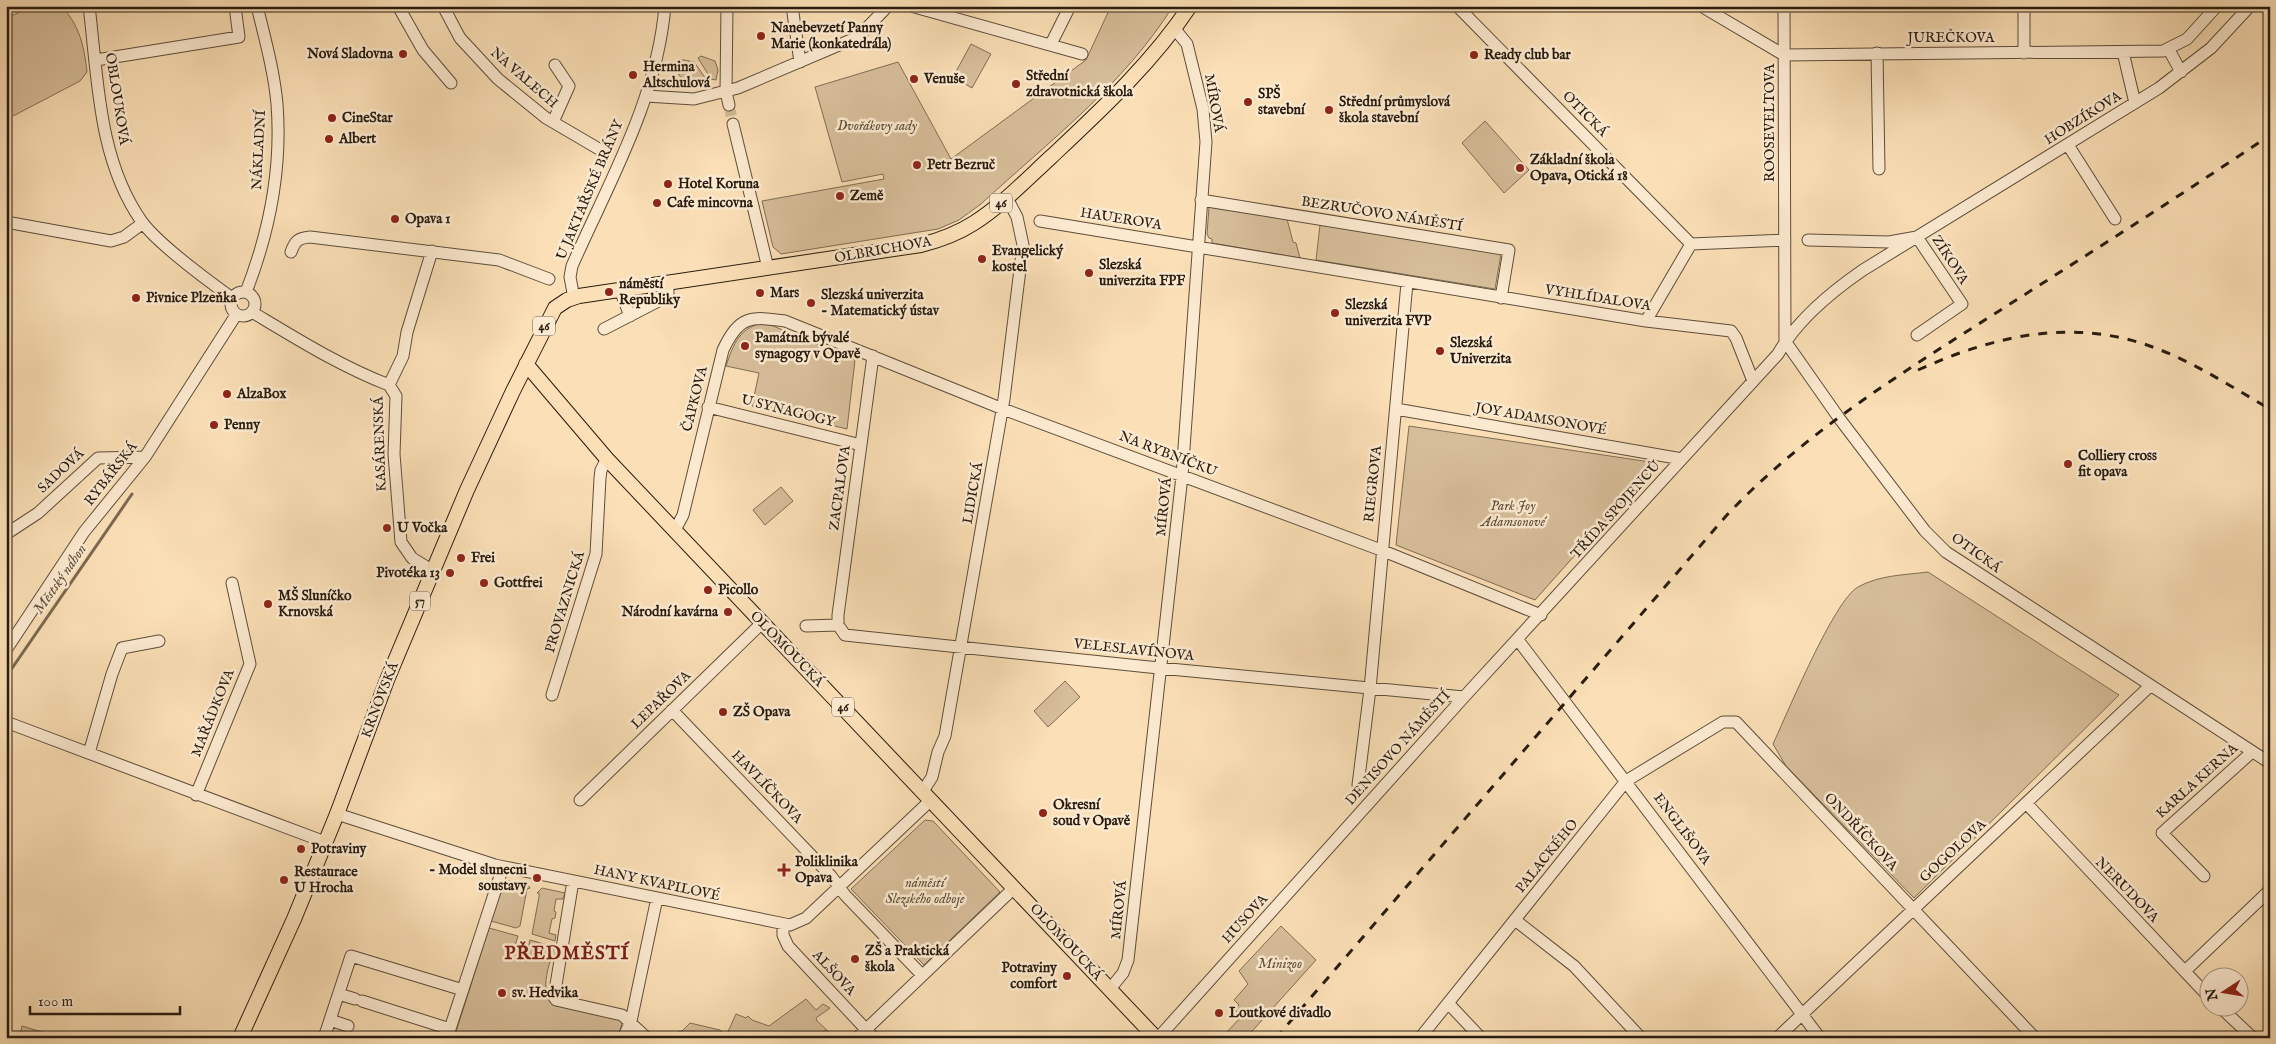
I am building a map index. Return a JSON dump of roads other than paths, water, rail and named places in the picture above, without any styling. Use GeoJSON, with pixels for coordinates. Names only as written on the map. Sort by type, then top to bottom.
{"type":"FeatureCollection","features":[{"type":"Feature","properties":{"kind":"main road","name":"OLBRICHOVA"},"geometry":{"type":"LineString","coordinates":[[574,298],[934,242],[974,224],[1007,198],[1105,106],[1174,28],[1190,6]]}},
{"type":"Feature","properties":{"kind":"main road","name":"46"},"geometry":{"type":"LineString","coordinates":[[526,364],[552,312],[560,304],[574,298]]}},
{"type":"Feature","properties":{"kind":"main road","name":"OLOMOUCKÁ"},"geometry":{"type":"LineString","coordinates":[[526,364],[608,460],[1157,1038]]}},
{"type":"Feature","properties":{"kind":"main road","name":"KRNOVSKÁ"},"geometry":{"type":"LineString","coordinates":[[240,1038],[337,814],[387,680],[433,570],[467,490],[526,364]]}},
{"type":"Feature","properties":{"kind":"street","name":"OBLOUKOVÁ"},"geometry":{"type":"LineString","coordinates":[[89,6],[110,150],[117,174],[143,223],[176,254],[232,298]]}},
{"type":"Feature","properties":{"kind":"street"},"geometry":{"type":"LineString","coordinates":[[96,60],[238,37],[235,6]]}},
{"type":"Feature","properties":{"kind":"street","name":"NÁKLADNÍ"},"geometry":{"type":"LineString","coordinates":[[246,292],[262,248],[269,215],[278,141],[274,84],[258,6]]}},
{"type":"Feature","properties":{"kind":"street"},"geometry":{"type":"LineString","coordinates":[[398,6],[423,50],[451,83]]}},
{"type":"Feature","properties":{"kind":"street","name":"NA VALECH"},"geometry":{"type":"LineString","coordinates":[[443,6],[460,38],[498,79],[553,122],[604,152]]}},
{"type":"Feature","properties":{"kind":"street","name":"U JAKTAŘSKÉ BRÁNY"},"geometry":{"type":"LineString","coordinates":[[574,298],[570,277],[572,266],[646,96],[657,64],[665,6]]}},
{"type":"Feature","properties":{"kind":"street"},"geometry":{"type":"LineString","coordinates":[[726,6],[726,92],[729,105]]}},
{"type":"Feature","properties":{"kind":"street"},"geometry":{"type":"LineString","coordinates":[[792,6],[800,62]]}},
{"type":"Feature","properties":{"kind":"street"},"geometry":{"type":"LineString","coordinates":[[646,96],[694,98],[726,92],[858,37],[888,6]]}},
{"type":"Feature","properties":{"kind":"street"},"geometry":{"type":"LineString","coordinates":[[1051,44],[1070,6]]}},
{"type":"Feature","properties":{"kind":"street"},"geometry":{"type":"LineString","coordinates":[[1701,6],[1784,55]]}},
{"type":"Feature","properties":{"kind":"street","name":"ROOSEVELTOVA"},"geometry":{"type":"LineString","coordinates":[[1784,6],[1785,240]]}},
{"type":"Feature","properties":{"kind":"street"},"geometry":{"type":"LineString","coordinates":[[2024,6],[2024,53]]}},
{"type":"Feature","properties":{"kind":"street"},"geometry":{"type":"LineString","coordinates":[[2181,72],[2169,50],[2187,39],[2217,6]]}},
{"type":"Feature","properties":{"kind":"street","name":"HOBZÍKOVA"},"geometry":{"type":"LineString","coordinates":[[1785,341],[1839,287],[2181,72],[2211,48],[2250,6]]}},
{"type":"Feature","properties":{"kind":"street"},"geometry":{"type":"LineString","coordinates":[[916,7],[1082,54]]}},
{"type":"Feature","properties":{"kind":"street","name":"OTICKÁ"},"geometry":{"type":"LineString","coordinates":[[1459,7],[1691,244]]}},
{"type":"Feature","properties":{"kind":"street","name":"MÍROVÁ"},"geometry":{"type":"LineString","coordinates":[[1110,989],[1123,973],[1128,960],[1182,476],[1202,200],[1206,122],[1187,44],[1174,28]]}},
{"type":"Feature","properties":{"kind":"street","name":"JUREČKOVA"},"geometry":{"type":"LineString","coordinates":[[1784,55],[2169,50]]}},
{"type":"Feature","properties":{"kind":"street"},"geometry":{"type":"LineString","coordinates":[[2123,52],[2134,103]]}},
{"type":"Feature","properties":{"kind":"street"},"geometry":{"type":"LineString","coordinates":[[1877,53],[1878,169]]}},
{"type":"Feature","properties":{"kind":"street"},"geometry":{"type":"LineString","coordinates":[[553,122],[569,86],[555,65]]}},
{"type":"Feature","properties":{"kind":"street"},"geometry":{"type":"LineString","coordinates":[[733,124],[768,268]]}},
{"type":"Feature","properties":{"kind":"street"},"geometry":{"type":"LineString","coordinates":[[2068,144],[2115,219]]}},
{"type":"Feature","properties":{"kind":"street","name":"LIDICKÁ"},"geometry":{"type":"LineString","coordinates":[[927,796],[938,752],[944,740],[1003,409],[1023,245],[1018,217],[1007,198]]}},
{"type":"Feature","properties":{"kind":"street","name":"BEZRUČOVO NÁMĚSTÍ"},"geometry":{"type":"LineString","coordinates":[[1202,200],[1509,250],[1501,298]]}},
{"type":"Feature","properties":{"kind":"street","name":"HAUEROVA"},"geometry":{"type":"LineString","coordinates":[[1040,221],[1198,247]]}},
{"type":"Feature","properties":{"kind":"street"},"geometry":{"type":"LineString","coordinates":[[6,222],[111,241],[124,238],[143,223]]}},
{"type":"Feature","properties":{"kind":"street"},"geometry":{"type":"LineString","coordinates":[[291,252],[295,242],[300,238],[310,237],[499,260],[549,279]]}},
{"type":"Feature","properties":{"kind":"street","name":"HOBZÍKOVA"},"geometry":{"type":"LineString","coordinates":[[1808,240],[1889,242],[1917,237]]}},
{"type":"Feature","properties":{"kind":"street","name":"ZÍKOVA"},"geometry":{"type":"LineString","coordinates":[[1917,237],[1962,304],[1917,335]]}},
{"type":"Feature","properties":{"kind":"street"},"geometry":{"type":"LineString","coordinates":[[1646,321],[1691,244],[1785,240],[1785,341]]}},
{"type":"Feature","properties":{"kind":"street"},"geometry":{"type":"LineString","coordinates":[[1198,247],[1407,283]]}},
{"type":"Feature","properties":{"kind":"street","name":"KASÁRENSKÁ"},"geometry":{"type":"LineString","coordinates":[[432,251],[407,332],[402,356],[389,384],[396,396],[394,454],[401,542],[412,558],[433,570]]}},
{"type":"Feature","properties":{"kind":"street","name":"VYHLÍDALOVA"},"geometry":{"type":"LineString","coordinates":[[1407,283],[1646,321],[1730,331],[1736,338],[1753,381]]}},
{"type":"Feature","properties":{"kind":"street","name":"RIEGROVA"},"geometry":{"type":"LineString","coordinates":[[1358,784],[1370,689],[1381,550],[1407,283]]}},
{"type":"Feature","properties":{"kind":"street"},"geometry":{"type":"LineString","coordinates":[[604,329],[668,296],[668,284]]}},
{"type":"Feature","properties":{"kind":"street"},"geometry":{"type":"LineString","coordinates":[[620,290],[630,316]]}},
{"type":"Feature","properties":{"kind":"street"},"geometry":{"type":"LineString","coordinates":[[246,292],[254,299],[255,306],[252,312],[243,317],[236,315],[230,307],[232,298],[237,293],[246,292]]}},
{"type":"Feature","properties":{"kind":"street"},"geometry":{"type":"LineString","coordinates":[[252,312],[305,345],[389,384]]}},
{"type":"Feature","properties":{"kind":"street","name":"RYBÁŘSKÁ"},"geometry":{"type":"LineString","coordinates":[[6,650],[84,532],[145,457],[236,315]]}},
{"type":"Feature","properties":{"kind":"street","name":"ČAPKOVA"},"geometry":{"type":"LineString","coordinates":[[675,530],[683,515],[708,407],[723,350],[731,332],[743,322],[760,318],[785,322]]}},
{"type":"Feature","properties":{"kind":"street","name":"NA RYBNÍČKU"},"geometry":{"type":"LineString","coordinates":[[785,322],[1003,409],[1381,550],[1541,615]]}},
{"type":"Feature","properties":{"kind":"street","name":"OTICKÁ"},"geometry":{"type":"LineString","coordinates":[[1785,341],[1925,531],[1946,552],[2270,763]]}},
{"type":"Feature","properties":{"kind":"street","name":"TŘÍDA SPOJENCŮ"},"geometry":{"type":"LineString","coordinates":[[1464,697],[1778,354],[1785,341]]}},
{"type":"Feature","properties":{"kind":"street","name":"ZACPALOVA"},"geometry":{"type":"LineString","coordinates":[[838,625],[873,356]]}},
{"type":"Feature","properties":{"kind":"street","name":"U SYNAGOGY"},"geometry":{"type":"LineString","coordinates":[[708,407],[861,446]]}},
{"type":"Feature","properties":{"kind":"street","name":"JOY ADAMSONOVÉ"},"geometry":{"type":"LineString","coordinates":[[1396,409],[1682,459]]}},
{"type":"Feature","properties":{"kind":"street","name":"SADOVÁ"},"geometry":{"type":"LineString","coordinates":[[6,534],[38,513],[98,458],[145,457]]}},
{"type":"Feature","properties":{"kind":"street","name":"PROVAZNICKÁ"},"geometry":{"type":"LineString","coordinates":[[552,695],[596,554],[601,470],[608,460]]}},
{"type":"Feature","properties":{"kind":"street","name":"MAŘÁDKOVA"},"geometry":{"type":"LineString","coordinates":[[196,795],[250,664],[232,583]]}},
{"type":"Feature","properties":{"kind":"street","name":"LEPAŘOVA"},"geometry":{"type":"LineString","coordinates":[[580,800],[762,623]]}},
{"type":"Feature","properties":{"kind":"street"},"geometry":{"type":"LineString","coordinates":[[806,626],[838,625]]}},
{"type":"Feature","properties":{"kind":"street","name":"VELESLAVÍNOVA"},"geometry":{"type":"LineString","coordinates":[[838,625],[842,632],[851,636],[1464,697]]}},
{"type":"Feature","properties":{"kind":"street","name":"ENGLIŠOVA"},"geometry":{"type":"LineString","coordinates":[[1518,640],[1820,1038]]}},
{"type":"Feature","properties":{"kind":"street"},"geometry":{"type":"LineString","coordinates":[[89,754],[112,674],[122,648],[159,641]]}},
{"type":"Feature","properties":{"kind":"street","name":"GOGOLOVA"},"geometry":{"type":"LineString","coordinates":[[1778,1038],[2150,686]]}},
{"type":"Feature","properties":{"kind":"street","name":"DENISOVO NÁMĚSTÍ"},"geometry":{"type":"LineString","coordinates":[[1354,819],[1464,697]]}},
{"type":"Feature","properties":{"kind":"street","name":"HAVLÍČKOVA"},"geometry":{"type":"LineString","coordinates":[[672,710],[922,975]]}},
{"type":"Feature","properties":{"kind":"street"},"geometry":{"type":"LineString","coordinates":[[6,722],[325,842]]}},
{"type":"Feature","properties":{"kind":"street","name":"PALACKÉHO"},"geometry":{"type":"LineString","coordinates":[[1420,1038],[1626,781],[1723,722]]}},
{"type":"Feature","properties":{"kind":"street","name":"ONDŘÍČKOVA"},"geometry":{"type":"LineString","coordinates":[[1723,722],[1736,722],[2035,1038]]}},
{"type":"Feature","properties":{"kind":"street","name":"KARLA KERNA"},"geometry":{"type":"LineString","coordinates":[[2204,876],[2162,833],[2252,752]]}},
{"type":"Feature","properties":{"kind":"street","name":"HANY KVAPILOVÉ"},"geometry":{"type":"LineString","coordinates":[[337,814],[503,867],[790,925],[800,922],[839,886],[927,796]]}},
{"type":"Feature","properties":{"kind":"street","name":"NERUDOVA"},"geometry":{"type":"LineString","coordinates":[[2026,803],[2198,985]]}},
{"type":"Feature","properties":{"kind":"street","name":"HUSOVA"},"geometry":{"type":"LineString","coordinates":[[1157,1038],[1354,819]]}},
{"type":"Feature","properties":{"kind":"street"},"geometry":{"type":"LineString","coordinates":[[340,994],[449,1033],[503,867]]}},
{"type":"Feature","properties":{"kind":"street"},"geometry":{"type":"LineString","coordinates":[[573,881],[554,997],[556,1000],[622,1015],[631,1021],[647,1038]]}},
{"type":"Feature","properties":{"kind":"street"},"geometry":{"type":"LineString","coordinates":[[856,1038],[869,1033],[922,975],[1014,888]]}},
{"type":"Feature","properties":{"kind":"street"},"geometry":{"type":"LineString","coordinates":[[2185,971],[2270,890]]}},
{"type":"Feature","properties":{"kind":"street"},"geometry":{"type":"LineString","coordinates":[[623,1038],[631,1021],[657,898]]}},
{"type":"Feature","properties":{"kind":"street"},"geometry":{"type":"LineString","coordinates":[[1515,920],[1574,966],[1641,1038]]}},
{"type":"Feature","properties":{"kind":"street","name":"ALŠOVA"},"geometry":{"type":"LineString","coordinates":[[783,924],[788,946],[869,1033]]}},
{"type":"Feature","properties":{"kind":"street"},"geometry":{"type":"LineString","coordinates":[[324,1038],[351,956],[463,990]]}},
{"type":"Feature","properties":{"kind":"street"},"geometry":{"type":"LineString","coordinates":[[1448,1003],[1481,1038]]}},
{"type":"Feature","properties":{"kind":"street"},"geometry":{"type":"LineString","coordinates":[[2230,1016],[2253,1038]]}},
{"type":"Feature","properties":{"kind":"street"},"geometry":{"type":"LineString","coordinates":[[330,1020],[348,1026]]}},
{"type":"Feature","properties":{"kind":"waterway","name":"Městský náhon"},"geometry":{"type":"LineString","coordinates":[[6,677],[132,494]]}},
{"type":"Feature","properties":{"kind":"tunnel"},"geometry":{"type":"LineString","coordinates":[[729,105],[733,124]]}},
{"type":"Feature","properties":{"kind":"railway"},"geometry":{"type":"LineString","coordinates":[[1276,1038],[1726,516],[1755,487],[1817,434],[1884,385],[2165,205],[2270,135]]}},
{"type":"Feature","properties":{"kind":"railway"},"geometry":{"type":"LineString","coordinates":[[1918,370],[1948,357],[2008,339],[2069,332],[2100,334],[2131,340],[2177,357],[2270,409]]}},
{"type":"Feature","properties":{"kind":"place","name":"Nanebevzetí Panny Marie (konkatedrála)"},"geometry":{"type":"Point","coordinates":[761,36]}},
{"type":"Feature","properties":{"kind":"place","name":"Nová Sladovna"},"geometry":{"type":"Point","coordinates":[403,54]}},
{"type":"Feature","properties":{"kind":"place","name":"Ready club bar"},"geometry":{"type":"Point","coordinates":[1474,55]}},
{"type":"Feature","properties":{"kind":"place","name":"Hermina Altschulová"},"geometry":{"type":"Point","coordinates":[633,75]}},
{"type":"Feature","properties":{"kind":"place","name":"Venuše"},"geometry":{"type":"Point","coordinates":[914,79]}},
{"type":"Feature","properties":{"kind":"place","name":"Střední zdravotnická škola"},"geometry":{"type":"Point","coordinates":[1016,84]}},
{"type":"Feature","properties":{"kind":"place","name":"SPŠ stavební"},"geometry":{"type":"Point","coordinates":[1248,102]}},
{"type":"Feature","properties":{"kind":"place","name":"Střední průmyslová škola stavební"},"geometry":{"type":"Point","coordinates":[1329,110]}},
{"type":"Feature","properties":{"kind":"place","name":"CineStar"},"geometry":{"type":"Point","coordinates":[332,118]}},
{"type":"Feature","properties":{"kind":"place","name":"Albert"},"geometry":{"type":"Point","coordinates":[329,139]}},
{"type":"Feature","properties":{"kind":"place","name":"Petr Bezruč"},"geometry":{"type":"Point","coordinates":[917,165]}},
{"type":"Feature","properties":{"kind":"place","name":"Základní škola Opava, Otická 18"},"geometry":{"type":"Point","coordinates":[1520,168]}},
{"type":"Feature","properties":{"kind":"place","name":"Hotel Koruna"},"geometry":{"type":"Point","coordinates":[668,184]}},
{"type":"Feature","properties":{"kind":"place","name":"Země"},"geometry":{"type":"Point","coordinates":[840,196]}},
{"type":"Feature","properties":{"kind":"place","name":"Cafe mincovna"},"geometry":{"type":"Point","coordinates":[657,203]}},
{"type":"Feature","properties":{"kind":"place","name":"Opava 1"},"geometry":{"type":"Point","coordinates":[395,219]}},
{"type":"Feature","properties":{"kind":"place","name":"Evangelický kostel"},"geometry":{"type":"Point","coordinates":[982,259]}},
{"type":"Feature","properties":{"kind":"place","name":"Slezská univerzita FPF"},"geometry":{"type":"Point","coordinates":[1089,273]}},
{"type":"Feature","properties":{"kind":"place","name":"náměstí Republiky"},"geometry":{"type":"Point","coordinates":[609,292]}},
{"type":"Feature","properties":{"kind":"place","name":"Mars"},"geometry":{"type":"Point","coordinates":[760,293]}},
{"type":"Feature","properties":{"kind":"place","name":"Pivnice Plzeňka"},"geometry":{"type":"Point","coordinates":[136,298]}},
{"type":"Feature","properties":{"kind":"place","name":"Slezská univerzita - Matematický ústav"},"geometry":{"type":"Point","coordinates":[811,303]}},
{"type":"Feature","properties":{"kind":"place","name":"Slezská univerzita FVP"},"geometry":{"type":"Point","coordinates":[1335,313]}},
{"type":"Feature","properties":{"kind":"place","name":"Památník bývalé synagogy v Opavě"},"geometry":{"type":"Point","coordinates":[745,346]}},
{"type":"Feature","properties":{"kind":"place","name":"Slezská Univerzita"},"geometry":{"type":"Point","coordinates":[1440,351]}},
{"type":"Feature","properties":{"kind":"place","name":"AlzaBox"},"geometry":{"type":"Point","coordinates":[227,394]}},
{"type":"Feature","properties":{"kind":"place","name":"Penny"},"geometry":{"type":"Point","coordinates":[214,425]}},
{"type":"Feature","properties":{"kind":"place","name":"Colliery cross fit opava"},"geometry":{"type":"Point","coordinates":[2068,464]}},
{"type":"Feature","properties":{"kind":"place","name":"U Vočka"},"geometry":{"type":"Point","coordinates":[387,528]}},
{"type":"Feature","properties":{"kind":"place","name":"Frei"},"geometry":{"type":"Point","coordinates":[461,558]}},
{"type":"Feature","properties":{"kind":"place","name":"Pivotéka 13"},"geometry":{"type":"Point","coordinates":[450,573]}},
{"type":"Feature","properties":{"kind":"place","name":"Gottfrei"},"geometry":{"type":"Point","coordinates":[484,583]}},
{"type":"Feature","properties":{"kind":"place","name":"Picollo"},"geometry":{"type":"Point","coordinates":[708,590]}},
{"type":"Feature","properties":{"kind":"place","name":"MŠ Sluníčko Krnovská"},"geometry":{"type":"Point","coordinates":[268,604]}},
{"type":"Feature","properties":{"kind":"place","name":"Národní kavárna"},"geometry":{"type":"Point","coordinates":[728,612]}},
{"type":"Feature","properties":{"kind":"place","name":"ZŠ Opava"},"geometry":{"type":"Point","coordinates":[723,712]}},
{"type":"Feature","properties":{"kind":"place","name":"Okresní soud v Opavě"},"geometry":{"type":"Point","coordinates":[1043,813]}},
{"type":"Feature","properties":{"kind":"place","name":"Potraviny"},"geometry":{"type":"Point","coordinates":[301,849]}},
{"type":"Feature","properties":{"kind":"place","name":"Poliklinika Opava"},"geometry":{"type":"Point","coordinates":[784,870]}},
{"type":"Feature","properties":{"kind":"place","name":"- Model slunecni soustavy"},"geometry":{"type":"Point","coordinates":[537,878]}},
{"type":"Feature","properties":{"kind":"place","name":"Restaurace U Hrocha"},"geometry":{"type":"Point","coordinates":[284,880]}},
{"type":"Feature","properties":{"kind":"place","name":"ZŠ a Praktická škola"},"geometry":{"type":"Point","coordinates":[855,959]}},
{"type":"Feature","properties":{"kind":"place","name":"Potraviny comfort"},"geometry":{"type":"Point","coordinates":[1067,976]}},
{"type":"Feature","properties":{"kind":"place","name":"sv. Hedvika"},"geometry":{"type":"Point","coordinates":[502,993]}},
{"type":"Feature","properties":{"kind":"place","name":"Loutkové divadlo"},"geometry":{"type":"Point","coordinates":[1219,1013]}},
{"type":"Feature","properties":{"kind":"district","name":"PŘEDMĚSTÍ"},"geometry":{"type":"Point","coordinates":[567,954]}},
{"type":"Feature","properties":{"kind":"park label","name":"Dvořákovy sady"},"geometry":{"type":"Point","coordinates":[877,126]}},
{"type":"Feature","properties":{"kind":"park label","name":"Park Joy Adamsonové"},"geometry":{"type":"Point","coordinates":[1513,514]}},
{"type":"Feature","properties":{"kind":"park label","name":"náměstí Slezského odboje"},"geometry":{"type":"Point","coordinates":[925,892]}},
{"type":"Feature","properties":{"kind":"park label","name":"Minizoo"},"geometry":{"type":"Point","coordinates":[1280,964]}}]}
